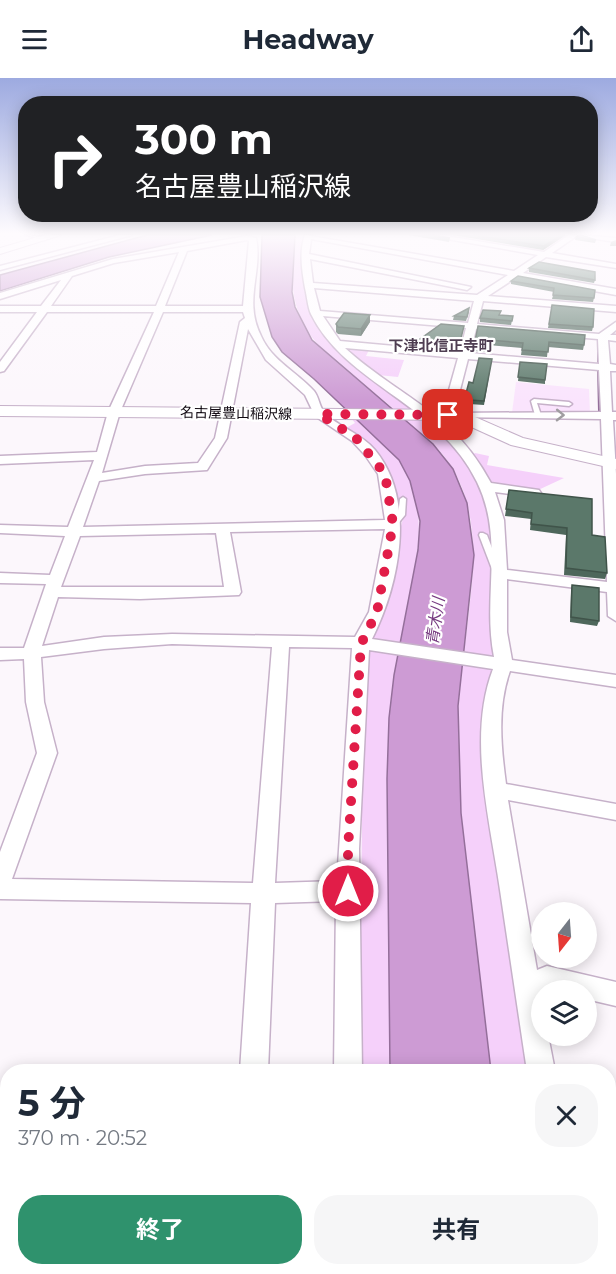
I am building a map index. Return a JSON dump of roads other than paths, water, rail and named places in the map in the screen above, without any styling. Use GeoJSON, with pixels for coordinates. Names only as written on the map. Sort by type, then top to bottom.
{"type":"FeatureCollection","features":[{"type":"Feature","properties":{"kind":"main road","name":"名古屋豊山稲沢線"},"geometry":{"type":"LineString","coordinates":[[0,411],[441,415],[524,445],[613,463]]}},
{"type":"Feature","properties":{"kind":"street"},"geometry":{"type":"LineString","coordinates":[[0,296],[16,291]]}},
{"type":"Feature","properties":{"kind":"street"},"geometry":{"type":"LineString","coordinates":[[0,369],[56,291]]}},
{"type":"Feature","properties":{"kind":"street"},"geometry":{"type":"LineString","coordinates":[[0,882],[47,753],[35,702],[32,653],[53,586],[102,456],[114,412],[133,374],[167,291]]}},
{"type":"Feature","properties":{"kind":"street"},"geometry":{"type":"LineString","coordinates":[[94,478],[145,470],[202,467],[221,438],[248,314],[250,291]]}},
{"type":"Feature","properties":{"kind":"street"},"geometry":{"type":"LineString","coordinates":[[309,291],[315,313],[334,344],[398,394],[441,415],[611,416]]}},
{"type":"Feature","properties":{"kind":"street"},"geometry":{"type":"LineString","coordinates":[[386,291],[616,309]]}},
{"type":"Feature","properties":{"kind":"street"},"geometry":{"type":"LineString","coordinates":[[483,291],[489,292]]}},
{"type":"Feature","properties":{"kind":"street"},"geometry":{"type":"LineString","coordinates":[[489,292],[479,298],[441,415],[453,438],[487,488],[499,532],[497,641],[499,663],[491,718],[496,790],[540,1064]]}},
{"type":"Feature","properties":{"kind":"street"},"geometry":{"type":"LineString","coordinates":[[0,309],[159,309],[248,314]]}},
{"type":"Feature","properties":{"kind":"street"},"geometry":{"type":"LineString","coordinates":[[315,313],[609,337]]}},
{"type":"Feature","properties":{"kind":"street"},"geometry":{"type":"LineString","coordinates":[[248,314],[256,337],[270,358],[310,394],[324,414],[356,438],[385,474],[393,524],[377,612],[365,644],[348,849],[348,1064]]}},
{"type":"Feature","properties":{"kind":"street"},"geometry":{"type":"LineString","coordinates":[[616,325],[609,337],[613,463],[609,502],[616,616]]}},
{"type":"Feature","properties":{"kind":"street"},"geometry":{"type":"LineString","coordinates":[[334,344],[610,368]]}},
{"type":"Feature","properties":{"kind":"street"},"geometry":{"type":"LineString","coordinates":[[0,460],[102,456]]}},
{"type":"Feature","properties":{"kind":"street"},"geometry":{"type":"LineString","coordinates":[[487,488],[544,494]]}},
{"type":"Feature","properties":{"kind":"street"},"geometry":{"type":"LineString","coordinates":[[0,529],[74,532],[393,524]]}},
{"type":"Feature","properties":{"kind":"street"},"geometry":{"type":"LineString","coordinates":[[0,578],[53,586],[140,594],[233,592],[222,528]]}},
{"type":"Feature","properties":{"kind":"street"},"geometry":{"type":"LineString","coordinates":[[498,573],[615,588]]}},
{"type":"Feature","properties":{"kind":"street"},"geometry":{"type":"LineString","coordinates":[[0,654],[32,653],[105,643],[172,639],[365,644],[616,681]]}},
{"type":"Feature","properties":{"kind":"street"},"geometry":{"type":"LineString","coordinates":[[254,1064],[263,892],[281,643]]}},
{"type":"Feature","properties":{"kind":"street"},"geometry":{"type":"LineString","coordinates":[[496,790],[616,812]]}},
{"type":"Feature","properties":{"kind":"street"},"geometry":{"type":"LineString","coordinates":[[0,889],[348,891]]}},
{"type":"Feature","properties":{"kind":"street"},"geometry":{"type":"LineString","coordinates":[[527,986],[547,978],[616,994]]}},
{"type":"Feature","properties":{"kind":"lane"},"geometry":{"type":"LineString","coordinates":[[538,415],[534,401],[569,404]]}},
{"type":"Feature","properties":{"kind":"lane"},"geometry":{"type":"LineString","coordinates":[[393,524],[401,515],[403,499]]}},
{"type":"Feature","properties":{"kind":"lane"},"geometry":{"type":"LineString","coordinates":[[483,535],[498,573]]}},
{"type":"Feature","properties":{"kind":"water","name":"青木川"},"geometry":{"type":"Polygon","coordinates":[[[260,291],[292,291],[295,307],[312,340],[433,444],[453,469],[467,503],[474,555],[458,706],[461,813],[490,1064],[390,1064],[387,779],[389,718],[394,675],[418,550],[420,521],[410,481],[399,460],[314,379],[282,352],[272,337],[260,291]]]}},
{"type":"Feature","properties":{"kind":"waterway"},"geometry":{"type":"LineString","coordinates":[[599,348],[599,365]]}},
{"type":"Feature","properties":{"kind":"waterway"},"geometry":{"type":"LineString","coordinates":[[599,370],[600,411]]}},
{"type":"Feature","properties":{"kind":"district","name":"下津北信正寺町"},"geometry":{"type":"Point","coordinates":[441,346]}}]}
